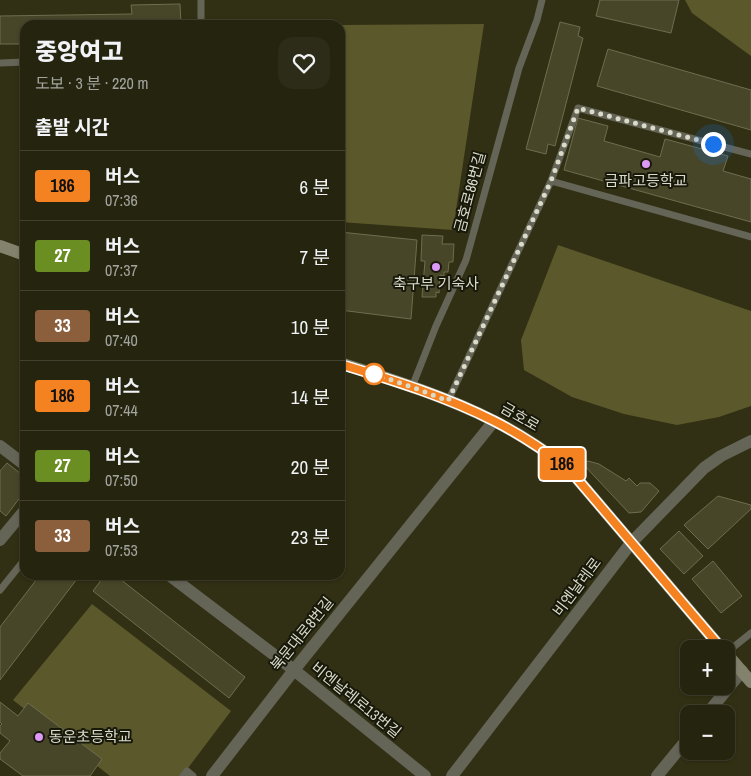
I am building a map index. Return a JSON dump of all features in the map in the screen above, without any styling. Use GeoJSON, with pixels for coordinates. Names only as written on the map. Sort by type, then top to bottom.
{"type":"FeatureCollection","features":[{"type":"Feature","properties":{"kind":"street"},"geometry":{"type":"LineString","coordinates":[[0,246],[20,253]]}},
{"type":"Feature","properties":{"kind":"street","name":"금호로"},"geometry":{"type":"LineString","coordinates":[[345,366],[412,387],[494,421],[552,456],[568,468],[714,640]]}},
{"type":"Feature","properties":{"kind":"street","name":"북문대로8번길"},"geometry":{"type":"LineString","coordinates":[[212,776],[294,670],[494,421]]}},
{"type":"Feature","properties":{"kind":"street","name":"비엔날레로"},"geometry":{"type":"LineString","coordinates":[[452,776],[631,543],[704,468],[720,456],[751,441]]}},
{"type":"Feature","properties":{"kind":"street"},"geometry":{"type":"LineString","coordinates":[[0,446],[20,460]]}},
{"type":"Feature","properties":{"kind":"street"},"geometry":{"type":"LineString","coordinates":[[0,540],[20,516]]}},
{"type":"Feature","properties":{"kind":"street","name":"비엔날레로13번길"},"geometry":{"type":"LineString","coordinates":[[176,580],[294,670],[425,776]]}},
{"type":"Feature","properties":{"kind":"street"},"geometry":{"type":"LineString","coordinates":[[735,663],[751,682]]}},
{"type":"Feature","properties":{"kind":"street"},"geometry":{"type":"LineString","coordinates":[[714,705],[742,671]]}},
{"type":"Feature","properties":{"kind":"street"},"geometry":{"type":"LineString","coordinates":[[657,776],[680,748]]}},
{"type":"Feature","properties":{"kind":"lane"},"geometry":{"type":"LineString","coordinates":[[201,20],[202,0]]}},
{"type":"Feature","properties":{"kind":"lane","name":"금호로86번길"},"geometry":{"type":"LineString","coordinates":[[412,387],[436,326],[466,260],[516,76],[537,20],[542,0]]}},
{"type":"Feature","properties":{"kind":"lane"},"geometry":{"type":"LineString","coordinates":[[0,62],[20,62]]}},
{"type":"Feature","properties":{"kind":"lane"},"geometry":{"type":"LineString","coordinates":[[448,401],[551,181],[578,108],[751,154]]}},
{"type":"Feature","properties":{"kind":"lane"},"geometry":{"type":"LineString","coordinates":[[551,181],[751,237]]}},
{"type":"Feature","properties":{"kind":"lane"},"geometry":{"type":"LineString","coordinates":[[0,590],[20,565]]}},
{"type":"Feature","properties":{"kind":"lane"},"geometry":{"type":"LineString","coordinates":[[735,646],[751,633]]}},
{"type":"Feature","properties":{"kind":"lane"},"geometry":{"type":"LineString","coordinates":[[183,776],[187,771],[193,776]]}},
{"type":"Feature","properties":{"kind":"shaded area"},"geometry":{"type":"Polygon","coordinates":[[[685,0],[751,0],[751,56],[692,13],[685,0]]]}},
{"type":"Feature","properties":{"kind":"shaded area"},"geometry":{"type":"Polygon","coordinates":[[[484,24],[453,230],[345,222],[345,25],[484,24]]]}},
{"type":"Feature","properties":{"kind":"shaded area"},"geometry":{"type":"Polygon","coordinates":[[[558,245],[751,311],[751,406],[719,417],[677,425],[624,414],[572,397],[524,370],[521,340],[558,245]]]}},
{"type":"Feature","properties":{"kind":"shaded area"},"geometry":{"type":"Polygon","coordinates":[[[92,604],[231,711],[182,776],[110,776],[13,700],[92,604]]]}},
{"type":"Feature","properties":{"kind":"building"},"geometry":{"type":"Polygon","coordinates":[[[600,0],[679,0],[671,33],[596,16],[600,0]]]}},
{"type":"Feature","properties":{"kind":"building"},"geometry":{"type":"Polygon","coordinates":[[[180,4],[181,20],[20,20],[20,44],[0,44],[0,16],[132,14],[131,5],[180,4]]]}},
{"type":"Feature","properties":{"kind":"building"},"geometry":{"type":"Polygon","coordinates":[[[560,22],[580,27],[578,36],[583,38],[555,146],[548,144],[546,154],[526,149],[560,22]]]}},
{"type":"Feature","properties":{"kind":"building"},"geometry":{"type":"Polygon","coordinates":[[[608,49],[751,90],[751,130],[597,86],[608,49]]]}},
{"type":"Feature","properties":{"kind":"building","name":"금파고등학교"},"geometry":{"type":"Polygon","coordinates":[[[578,118],[608,126],[604,141],[660,157],[665,139],[728,156],[723,171],[751,179],[751,222],[564,170],[578,118]]]}},
{"type":"Feature","properties":{"kind":"building"},"geometry":{"type":"Polygon","coordinates":[[[345,233],[417,240],[411,319],[345,311],[345,233]]]}},
{"type":"Feature","properties":{"kind":"building","name":"축구부 기숙사"},"geometry":{"type":"Polygon","coordinates":[[[422,235],[443,236],[442,244],[454,244],[453,262],[449,262],[448,272],[444,272],[444,276],[440,275],[439,293],[436,292],[436,297],[422,297],[425,261],[421,261],[422,235]]]}},
{"type":"Feature","properties":{"kind":"building"},"geometry":{"type":"Polygon","coordinates":[[[588,461],[599,464],[626,481],[629,478],[637,486],[640,483],[650,483],[659,491],[641,512],[629,513],[582,463],[588,461]]]}},
{"type":"Feature","properties":{"kind":"building"},"geometry":{"type":"Polygon","coordinates":[[[7,463],[20,473],[20,498],[6,516],[0,511],[0,471],[7,463]]]}},
{"type":"Feature","properties":{"kind":"building"},"geometry":{"type":"Polygon","coordinates":[[[718,496],[751,505],[751,509],[708,549],[684,525],[718,496]]]}},
{"type":"Feature","properties":{"kind":"building"},"geometry":{"type":"Polygon","coordinates":[[[679,531],[703,556],[684,574],[660,549],[679,531]]]}},
{"type":"Feature","properties":{"kind":"building"},"geometry":{"type":"Polygon","coordinates":[[[713,561],[742,596],[721,613],[692,579],[713,561]]]}},
{"type":"Feature","properties":{"kind":"building"},"geometry":{"type":"Polygon","coordinates":[[[36,580],[76,580],[0,680],[0,627],[36,580]]]}},
{"type":"Feature","properties":{"kind":"building"},"geometry":{"type":"Polygon","coordinates":[[[101,580],[121,580],[245,677],[229,698],[93,591],[101,580]]]}},
{"type":"Feature","properties":{"kind":"building","name":"동운초등학교"},"geometry":{"type":"Polygon","coordinates":[[[0,702],[18,716],[28,703],[102,759],[90,776],[23,776],[0,759],[0,753],[10,741],[0,733],[0,726],[2,724],[0,722],[0,702]]]}},
{"type":"Feature","properties":{"kind":"bus line","name":"186"},"geometry":{"type":"LineString","coordinates":[[345,366],[412,387],[494,421],[552,456],[568,468],[714,640]]}},
{"type":"Feature","properties":{"kind":"place","name":"금파고등학교"},"geometry":{"type":"Point","coordinates":[646,164]}},
{"type":"Feature","properties":{"kind":"place","name":"축구부 기숙사"},"geometry":{"type":"Point","coordinates":[436,267]}},
{"type":"Feature","properties":{"kind":"place","name":"동운초등학교"},"geometry":{"type":"Point","coordinates":[39,737]}},
{"type":"Feature","properties":{"kind":"route"},"geometry":{"type":"LineString","coordinates":[[374,374],[448,401],[551,181],[578,108],[713,144]]}}]}
